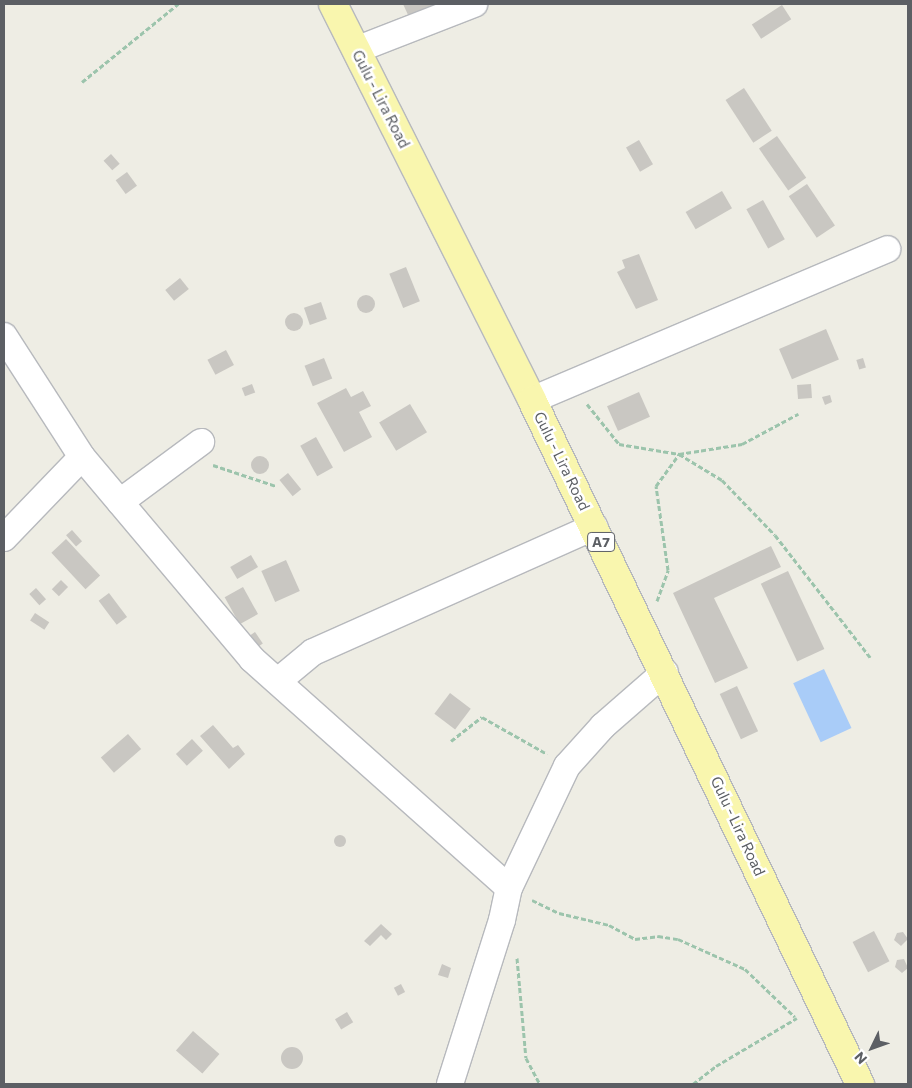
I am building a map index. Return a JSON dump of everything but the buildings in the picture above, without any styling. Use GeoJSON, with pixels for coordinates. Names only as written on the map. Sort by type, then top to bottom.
{"type":"FeatureCollection","features":[{"type":"Feature","properties":{"kind":"main road","name":"Gulu - Lira Road"},"geometry":{"type":"LineString","coordinates":[[333,4],[532,400],[646,633],[860,1084]]}},
{"type":"Feature","properties":{"kind":"street"},"geometry":{"type":"LineString","coordinates":[[356,50],[474,4]]}},
{"type":"Feature","properties":{"kind":"street"},"geometry":{"type":"LineString","coordinates":[[532,400],[887,249]]}},
{"type":"Feature","properties":{"kind":"street"},"geometry":{"type":"LineString","coordinates":[[4,336],[82,457],[247,654],[411,804],[509,888]]}},
{"type":"Feature","properties":{"kind":"street"},"geometry":{"type":"LineString","coordinates":[[120,502],[201,442]]}},
{"type":"Feature","properties":{"kind":"street"},"geometry":{"type":"LineString","coordinates":[[4,538],[82,457]]}},
{"type":"Feature","properties":{"kind":"street"},"geometry":{"type":"LineString","coordinates":[[278,682],[313,652],[594,527]]}},
{"type":"Feature","properties":{"kind":"street"},"geometry":{"type":"LineString","coordinates":[[450,1084],[502,920],[509,888],[567,766],[603,726],[665,672]]}},
{"type":"Feature","properties":{"kind":"path"},"geometry":{"type":"LineString","coordinates":[[82,82],[178,4]]}},
{"type":"Feature","properties":{"kind":"path"},"geometry":{"type":"LineString","coordinates":[[571,384],[619,444],[679,454],[742,444],[798,414]]}},
{"type":"Feature","properties":{"kind":"path"},"geometry":{"type":"LineString","coordinates":[[646,633],[668,570],[656,486],[679,454]]}},
{"type":"Feature","properties":{"kind":"path"},"geometry":{"type":"LineString","coordinates":[[679,454],[722,480],[775,535],[870,657]]}},
{"type":"Feature","properties":{"kind":"path"},"geometry":{"type":"LineString","coordinates":[[175,460],[202,462],[276,486]]}},
{"type":"Feature","properties":{"kind":"path"},"geometry":{"type":"LineString","coordinates":[[451,741],[482,717],[567,766]]}},
{"type":"Feature","properties":{"kind":"path"},"geometry":{"type":"LineString","coordinates":[[509,888],[559,913],[609,924],[635,939],[658,936],[678,939],[745,969],[795,1017],[802,1020]]}},
{"type":"Feature","properties":{"kind":"path"},"geometry":{"type":"LineString","coordinates":[[502,920],[519,964],[526,1058],[540,1084]]}},
{"type":"Feature","properties":{"kind":"path"},"geometry":{"type":"LineString","coordinates":[[693,1084],[795,1017]]}},
{"type":"Feature","properties":{"kind":"path"},"geometry":{"type":"LineString","coordinates":[[700,1078],[702,1084]]}},
{"type":"Feature","properties":{"kind":"water"},"geometry":{"type":"Polygon","coordinates":[[[824,669],[851,728],[821,742],[793,683],[824,669]]]}}]}
